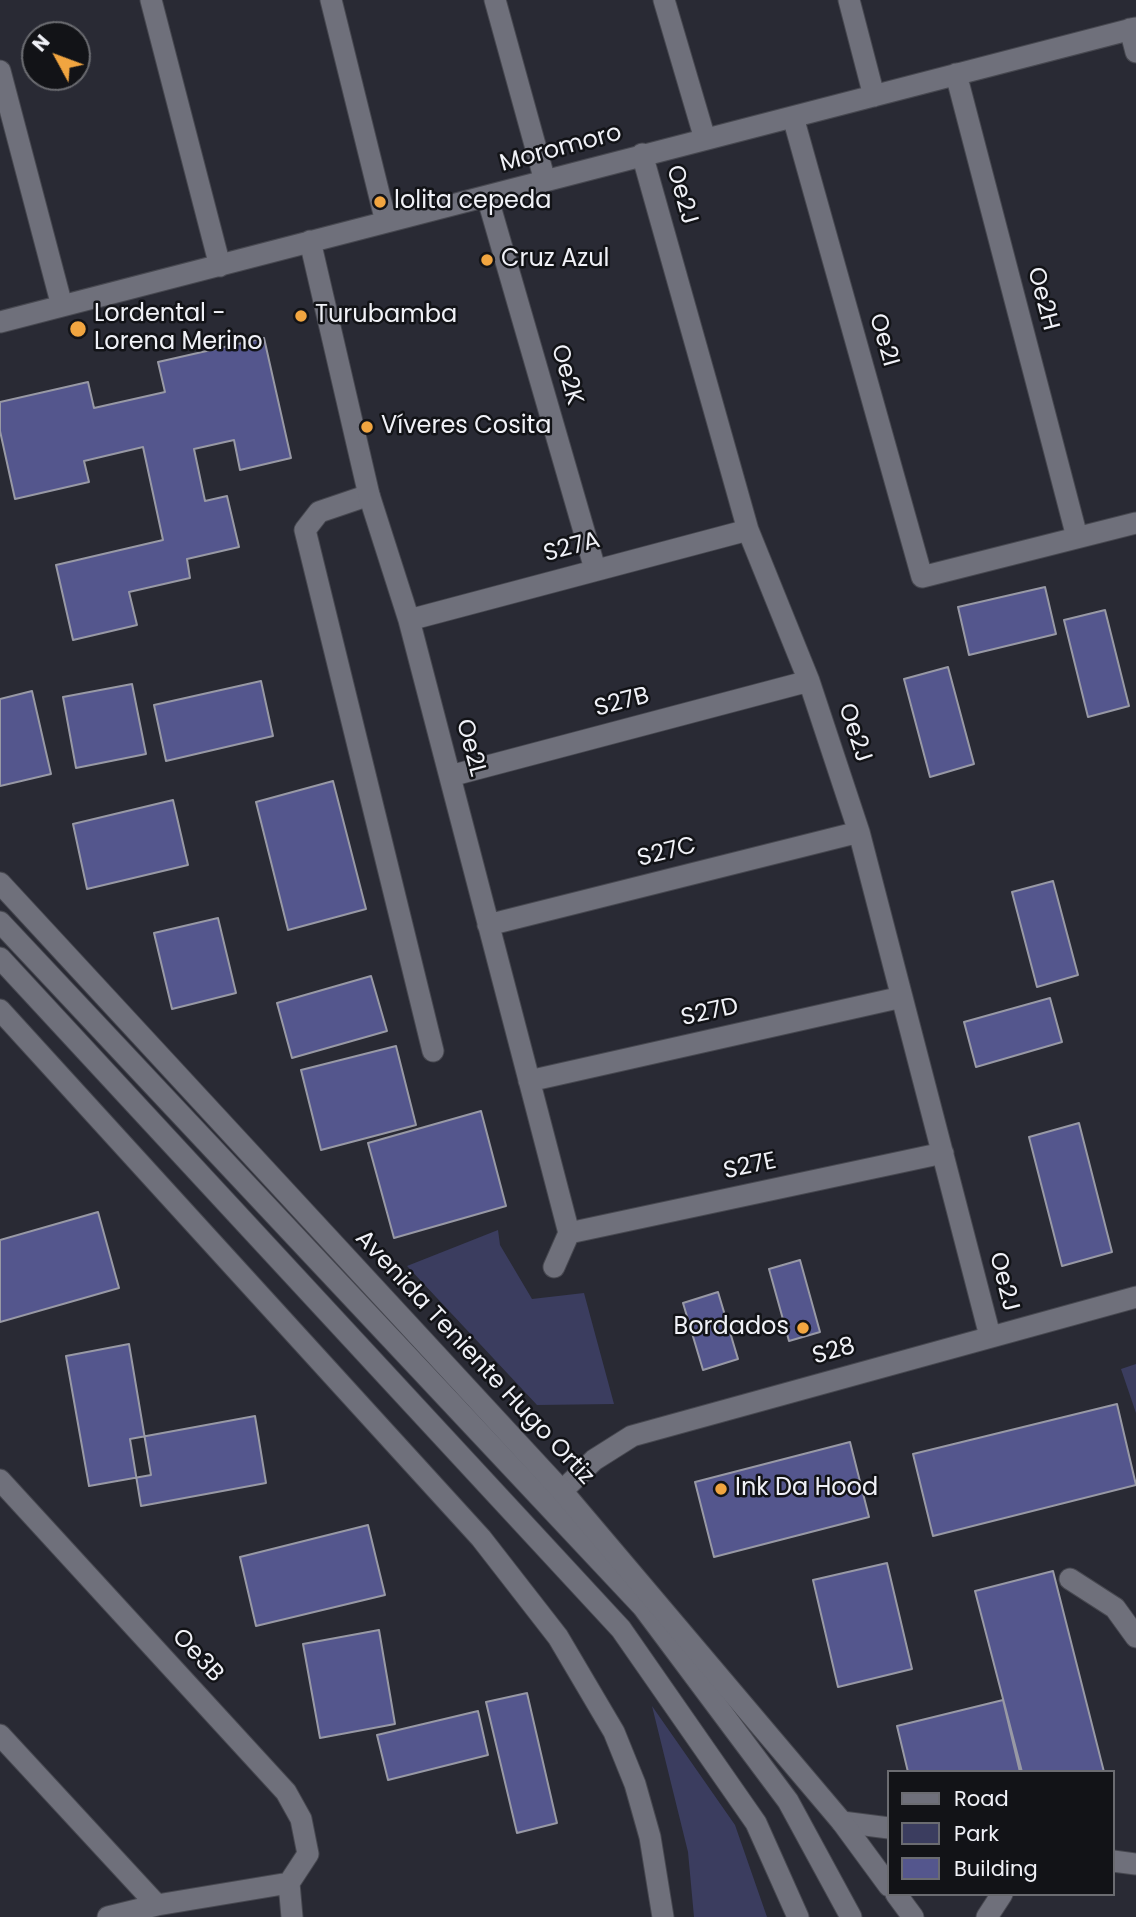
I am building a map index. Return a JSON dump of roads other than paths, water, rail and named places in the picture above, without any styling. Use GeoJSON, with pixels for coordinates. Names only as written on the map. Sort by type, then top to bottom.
{"type":"FeatureCollection","features":[{"type":"Feature","properties":{"kind":"street"},"geometry":{"type":"LineString","coordinates":[[151,0],[220,266]]}},
{"type":"Feature","properties":{"kind":"street"},"geometry":{"type":"LineString","coordinates":[[331,0],[386,222]]}},
{"type":"Feature","properties":{"kind":"street"},"geometry":{"type":"LineString","coordinates":[[495,0],[545,181]]}},
{"type":"Feature","properties":{"kind":"street","name":"Oe2J"},"geometry":{"type":"LineString","coordinates":[[664,0],[705,139]]}},
{"type":"Feature","properties":{"kind":"street"},"geometry":{"type":"LineString","coordinates":[[849,0],[874,96]]}},
{"type":"Feature","properties":{"kind":"street"},"geometry":{"type":"LineString","coordinates":[[1133,29],[1136,52]]}},
{"type":"Feature","properties":{"kind":"street","name":"Moromoro"},"geometry":{"type":"LineString","coordinates":[[0,321],[1133,29]]}},
{"type":"Feature","properties":{"kind":"street"},"geometry":{"type":"LineString","coordinates":[[0,71],[6,120],[62,306]]}},
{"type":"Feature","properties":{"kind":"street","name":"Oe2H"},"geometry":{"type":"LineString","coordinates":[[956,74],[1077,537]]}},
{"type":"Feature","properties":{"kind":"street","name":"Oe2I"},"geometry":{"type":"LineString","coordinates":[[793,117],[922,577],[1077,537]]}},
{"type":"Feature","properties":{"kind":"street","name":"Oe2J"},"geometry":{"type":"LineString","coordinates":[[642,154],[748,530],[808,681],[859,832],[990,1336]]}},
{"type":"Feature","properties":{"kind":"street","name":"Oe2K"},"geometry":{"type":"LineString","coordinates":[[486,196],[595,569]]}},
{"type":"Feature","properties":{"kind":"street","name":"Oe2L"},"geometry":{"type":"LineString","coordinates":[[310,241],[369,495],[409,620],[569,1233]]}},
{"type":"Feature","properties":{"kind":"street"},"geometry":{"type":"LineString","coordinates":[[369,495],[318,512],[305,530],[433,1051]]}},
{"type":"Feature","properties":{"kind":"street"},"geometry":{"type":"LineString","coordinates":[[1077,537],[1136,523]]}},
{"type":"Feature","properties":{"kind":"street","name":"S27A"},"geometry":{"type":"LineString","coordinates":[[409,620],[748,530]]}},
{"type":"Feature","properties":{"kind":"street","name":"S27B"},"geometry":{"type":"LineString","coordinates":[[450,776],[808,681]]}},
{"type":"Feature","properties":{"kind":"street","name":"S27C"},"geometry":{"type":"LineString","coordinates":[[488,925],[859,832]]}},
{"type":"Feature","properties":{"kind":"street","name":"Avenida Teniente Hugo Ortiz"},"geometry":{"type":"LineString","coordinates":[[0,883],[562,1491],[842,1822],[888,1885]]}},
{"type":"Feature","properties":{"kind":"street"},"geometry":{"type":"LineString","coordinates":[[0,922],[642,1607],[788,1801],[851,1917]]}},
{"type":"Feature","properties":{"kind":"street"},"geometry":{"type":"LineString","coordinates":[[0,958],[621,1629],[756,1823],[798,1917]]}},
{"type":"Feature","properties":{"kind":"street","name":"S27D"},"geometry":{"type":"LineString","coordinates":[[529,1081],[902,997]]}},
{"type":"Feature","properties":{"kind":"street"},"geometry":{"type":"LineString","coordinates":[[0,1010],[481,1538],[558,1637],[614,1732],[635,1784],[650,1837],[663,1917]]}},
{"type":"Feature","properties":{"kind":"street","name":"S27E"},"geometry":{"type":"LineString","coordinates":[[569,1233],[943,1153]]}},
{"type":"Feature","properties":{"kind":"street"},"geometry":{"type":"LineString","coordinates":[[554,1267],[569,1233]]}},
{"type":"Feature","properties":{"kind":"street","name":"S28"},"geometry":{"type":"LineString","coordinates":[[562,1491],[594,1460],[632,1436],[1136,1297]]}},
{"type":"Feature","properties":{"kind":"street","name":"Oe3B"},"geometry":{"type":"LineString","coordinates":[[0,1480],[286,1792],[302,1819],[309,1854],[289,1882]]}},
{"type":"Feature","properties":{"kind":"street"},"geometry":{"type":"LineString","coordinates":[[1070,1580],[1115,1608],[1136,1637]]}},
{"type":"Feature","properties":{"kind":"street"},"geometry":{"type":"LineString","coordinates":[[0,1735],[157,1905]]}},
{"type":"Feature","properties":{"kind":"street"},"geometry":{"type":"LineString","coordinates":[[842,1822],[888,1828]]}},
{"type":"Feature","properties":{"kind":"street"},"geometry":{"type":"LineString","coordinates":[[1115,1861],[1136,1864]]}},
{"type":"Feature","properties":{"kind":"street"},"geometry":{"type":"LineString","coordinates":[[108,1917],[157,1905],[289,1882],[292,1917]]}},
{"type":"Feature","properties":{"kind":"street"},"geometry":{"type":"LineString","coordinates":[[897,1896],[913,1917]]}},
{"type":"Feature","properties":{"kind":"street"},"geometry":{"type":"LineString","coordinates":[[987,1917],[1001,1896]]}},
{"type":"Feature","properties":{"kind":"place","name":"lolita cepeda"},"geometry":{"type":"Point","coordinates":[380,202]}},
{"type":"Feature","properties":{"kind":"place","name":"Cruz Azul"},"geometry":{"type":"Point","coordinates":[487,260]}},
{"type":"Feature","properties":{"kind":"place","name":"Turubamba"},"geometry":{"type":"Point","coordinates":[301,316]}},
{"type":"Feature","properties":{"kind":"place","name":"Lordental - Lorena Merino"},"geometry":{"type":"Point","coordinates":[78,329]}},
{"type":"Feature","properties":{"kind":"place","name":"Víveres Cosita"},"geometry":{"type":"Point","coordinates":[367,427]}},
{"type":"Feature","properties":{"kind":"place","name":"Bordados"},"geometry":{"type":"Point","coordinates":[803,1328]}},
{"type":"Feature","properties":{"kind":"place","name":"Ink Da Hood"},"geometry":{"type":"Point","coordinates":[721,1489]}}]}
